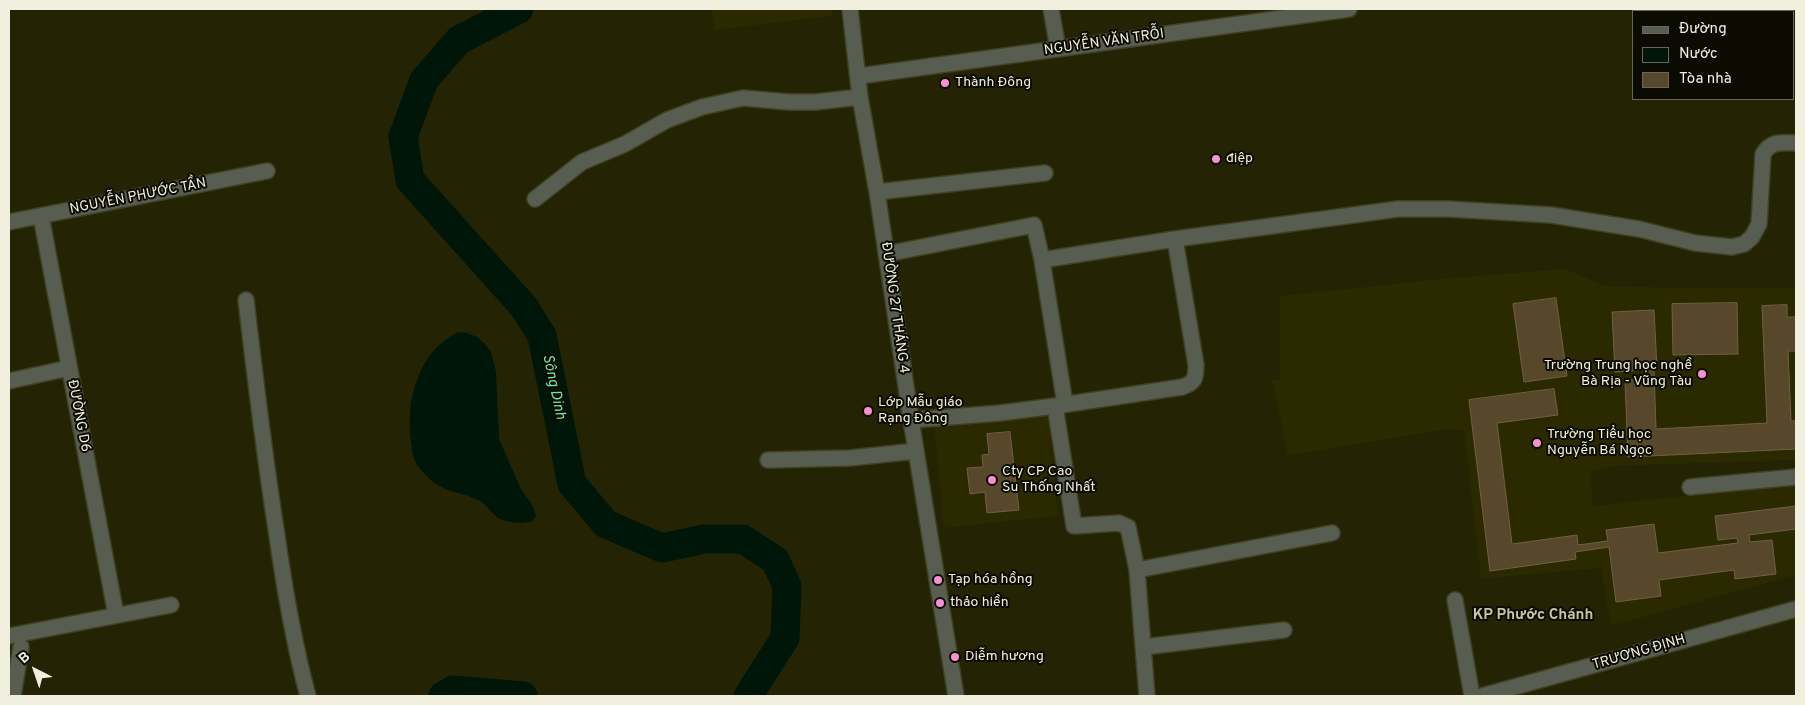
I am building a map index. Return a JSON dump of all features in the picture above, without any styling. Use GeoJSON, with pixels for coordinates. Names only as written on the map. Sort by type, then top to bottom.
{"type":"FeatureCollection","features":[{"type":"Feature","properties":{"kind":"street","name":"ĐƯỜNG 27 THÁNG 4"},"geometry":{"type":"LineString","coordinates":[[850,9],[860,97],[877,192],[911,420],[956,696]]}},
{"type":"Feature","properties":{"kind":"street"},"geometry":{"type":"LineString","coordinates":[[1051,9],[1058,49]]}},
{"type":"Feature","properties":{"kind":"street","name":"NGUYỄN VĂN TRỖI"},"geometry":{"type":"LineString","coordinates":[[859,76],[1058,49],[1246,16],[1349,9]]}},
{"type":"Feature","properties":{"kind":"street"},"geometry":{"type":"LineString","coordinates":[[535,199],[582,162],[624,144],[667,120],[702,107],[743,98],[816,102],[860,97]]}},
{"type":"Feature","properties":{"kind":"street"},"geometry":{"type":"LineString","coordinates":[[1042,260],[1175,239],[1371,211],[1398,209],[1448,209],[1551,215],[1639,229],[1695,243],[1732,247],[1744,244],[1752,237],[1758,224],[1763,154],[1767,147],[1777,143],[1796,143]]}},
{"type":"Feature","properties":{"kind":"street","name":"NGUYỄN PHƯỚC TẦN"},"geometry":{"type":"LineString","coordinates":[[9,222],[267,171]]}},
{"type":"Feature","properties":{"kind":"street"},"geometry":{"type":"LineString","coordinates":[[877,192],[1046,173]]}},
{"type":"Feature","properties":{"kind":"street","name":"ĐƯỜNG D6"},"geometry":{"type":"LineString","coordinates":[[41,216],[116,615]]}},
{"type":"Feature","properties":{"kind":"street"},"geometry":{"type":"LineString","coordinates":[[886,254],[1034,225],[1042,260],[1074,526],[1119,523],[1128,527],[1137,570],[1147,696]]}},
{"type":"Feature","properties":{"kind":"street"},"geometry":{"type":"LineString","coordinates":[[911,420],[1060,405],[1182,387],[1191,384],[1196,377],[1196,365],[1175,239]]}},
{"type":"Feature","properties":{"kind":"street"},"geometry":{"type":"LineString","coordinates":[[246,300],[264,454],[284,586],[297,656],[308,696]]}},
{"type":"Feature","properties":{"kind":"street"},"geometry":{"type":"LineString","coordinates":[[9,381],[70,368]]}},
{"type":"Feature","properties":{"kind":"street"},"geometry":{"type":"LineString","coordinates":[[768,460],[850,458],[916,451]]}},
{"type":"Feature","properties":{"kind":"street"},"geometry":{"type":"LineString","coordinates":[[1690,487],[1796,477]]}},
{"type":"Feature","properties":{"kind":"street"},"geometry":{"type":"LineString","coordinates":[[1137,570],[1332,533]]}},
{"type":"Feature","properties":{"kind":"street"},"geometry":{"type":"LineString","coordinates":[[1455,600],[1472,696]]}},
{"type":"Feature","properties":{"kind":"street"},"geometry":{"type":"LineString","coordinates":[[9,636],[171,605]]}},
{"type":"Feature","properties":{"kind":"street","name":"TRƯƠNG ĐỊNH"},"geometry":{"type":"LineString","coordinates":[[1482,696],[1796,609]]}},
{"type":"Feature","properties":{"kind":"street"},"geometry":{"type":"LineString","coordinates":[[1144,647],[1284,630]]}},
{"type":"Feature","properties":{"kind":"street"},"geometry":{"type":"LineString","coordinates":[[13,696],[21,647]]}},
{"type":"Feature","properties":{"kind":"shaded area"},"geometry":{"type":"Polygon","coordinates":[[[712,9],[831,9],[832,16],[714,30],[712,9]]]}},
{"type":"Feature","properties":{"kind":"shaded area","name":"Trường Tiểu học Nguyễn Bá Ngọc"},"geometry":{"type":"Polygon","coordinates":[[[1564,269],[1606,286],[1796,288],[1796,460],[1613,466],[1590,473],[1593,506],[1796,483],[1796,575],[1611,626],[1601,568],[1481,579],[1464,430],[1446,429],[1288,456],[1272,380],[1280,379],[1280,296],[1450,278],[1564,269]]]}},
{"type":"Feature","properties":{"kind":"shaded area"},"geometry":{"type":"Polygon","coordinates":[[[1048,413],[1058,516],[944,528],[934,425],[1048,413]]]}},
{"type":"Feature","properties":{"kind":"water"},"geometry":{"type":"Polygon","coordinates":[[[458,332],[477,337],[491,352],[496,372],[499,439],[521,489],[533,506],[536,516],[533,521],[516,523],[500,519],[480,501],[437,485],[423,472],[415,461],[412,452],[410,409],[418,378],[424,364],[433,351],[458,332]]]}},
{"type":"Feature","properties":{"kind":"building"},"geometry":{"type":"Polygon","coordinates":[[[1556,298],[1567,376],[1524,382],[1513,304],[1556,298]]]}},
{"type":"Feature","properties":{"kind":"building"},"geometry":{"type":"Polygon","coordinates":[[[1737,303],[1738,354],[1673,355],[1672,304],[1737,303]]]}},
{"type":"Feature","properties":{"kind":"building"},"geometry":{"type":"Polygon","coordinates":[[[1787,305],[1787,317],[1796,317],[1796,351],[1788,351],[1791,421],[1796,421],[1796,449],[1628,457],[1625,380],[1645,379],[1645,370],[1615,372],[1612,312],[1654,310],[1657,369],[1654,370],[1656,429],[1767,423],[1762,306],[1787,305]]]}},
{"type":"Feature","properties":{"kind":"building"},"geometry":{"type":"Polygon","coordinates":[[[1554,389],[1558,415],[1497,423],[1512,544],[1577,535],[1578,545],[1608,541],[1606,530],[1654,524],[1658,553],[1738,543],[1737,538],[1718,540],[1715,516],[1796,506],[1796,529],[1749,535],[1750,542],[1772,540],[1776,574],[1735,579],[1734,570],[1659,580],[1661,596],[1616,602],[1609,547],[1575,552],[1576,559],[1490,571],[1469,400],[1554,389]]]}},
{"type":"Feature","properties":{"kind":"building","name":"Cty CP Cao Su Thống Nhất"},"geometry":{"type":"Polygon","coordinates":[[[1010,432],[1019,510],[987,513],[985,492],[970,494],[967,468],[983,467],[982,455],[989,454],[987,434],[1010,432]]]}},
{"type":"Feature","properties":{"kind":"waterway","name":"Sông Dinh"},"geometry":{"type":"LineString","coordinates":[[519,9],[459,40],[424,80],[403,137],[410,180],[524,307],[542,336],[572,484],[606,524],[662,548],[704,539],[743,539],[775,560],[787,586],[785,638],[748,696]]}},
{"type":"Feature","properties":{"kind":"waterway","name":"Sông Dinh"},"geometry":{"type":"LineString","coordinates":[[443,696],[453,690],[523,696]]}},
{"type":"Feature","properties":{"kind":"place","name":"Thành Đông"},"geometry":{"type":"Point","coordinates":[945,83]}},
{"type":"Feature","properties":{"kind":"place","name":"điệp"},"geometry":{"type":"Point","coordinates":[1216,159]}},
{"type":"Feature","properties":{"kind":"place","name":"Trường Trung học nghề Bà Rịa - Vũng Tàu"},"geometry":{"type":"Point","coordinates":[1702,374]}},
{"type":"Feature","properties":{"kind":"place","name":"Lớp Mẫu giáo Rạng Đông"},"geometry":{"type":"Point","coordinates":[868,411]}},
{"type":"Feature","properties":{"kind":"place","name":"Trường Tiểu học Nguyễn Bá Ngọc"},"geometry":{"type":"Point","coordinates":[1537,443]}},
{"type":"Feature","properties":{"kind":"place","name":"Cty CP Cao Su Thống Nhất"},"geometry":{"type":"Point","coordinates":[992,480]}},
{"type":"Feature","properties":{"kind":"place","name":"Tạp hóa hồng"},"geometry":{"type":"Point","coordinates":[938,580]}},
{"type":"Feature","properties":{"kind":"place","name":"thảo hiền"},"geometry":{"type":"Point","coordinates":[940,603]}},
{"type":"Feature","properties":{"kind":"place","name":"Diễm hương"},"geometry":{"type":"Point","coordinates":[955,657]}},
{"type":"Feature","properties":{"kind":"district","name":"KP Phước Chánh"},"geometry":{"type":"Point","coordinates":[1533,616]}}]}
